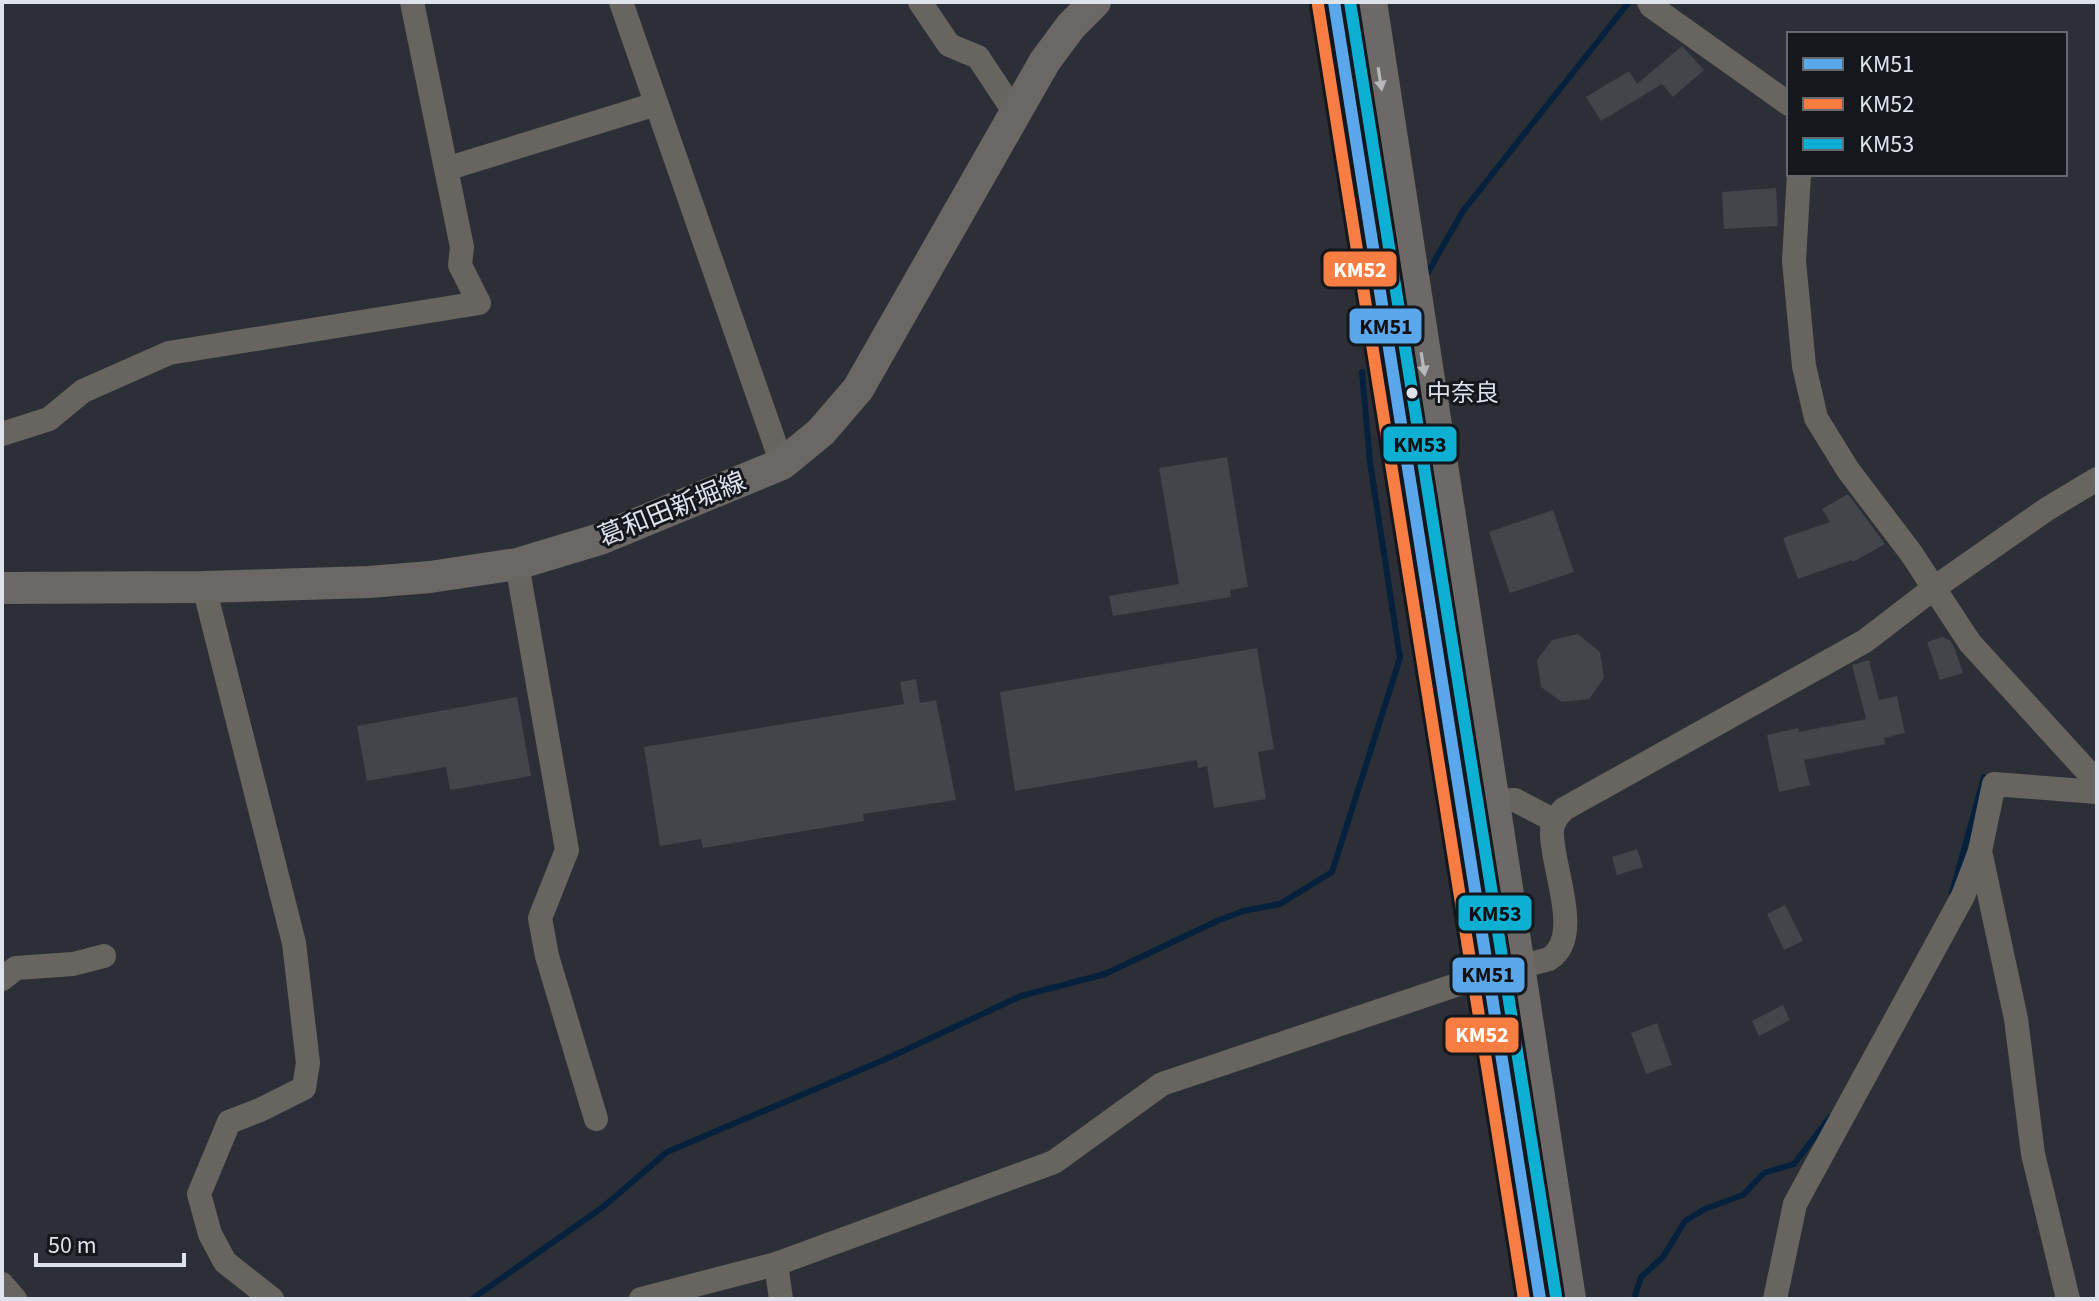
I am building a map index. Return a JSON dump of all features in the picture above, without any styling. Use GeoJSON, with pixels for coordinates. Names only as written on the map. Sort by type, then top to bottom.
{"type":"FeatureCollection","features":[{"type":"Feature","properties":{"kind":"highway"},"geometry":{"type":"LineString","coordinates":[[1334,2],[1503,971],[1567,1299]]}},
{"type":"Feature","properties":{"kind":"highway"},"geometry":{"type":"LineString","coordinates":[[1368,2],[1490,801],[1503,971],[1540,1299]]}},
{"type":"Feature","properties":{"kind":"main road","name":"葛和田新堀線"},"geometry":{"type":"LineString","coordinates":[[2,588],[369,582],[430,577],[517,564],[600,539],[782,464],[821,432],[858,389],[1045,61],[1071,26],[1095,2]]}},
{"type":"Feature","properties":{"kind":"street"},"geometry":{"type":"LineString","coordinates":[[2,434],[49,419],[83,391],[169,353],[479,303],[460,265],[462,247],[412,2]]}},
{"type":"Feature","properties":{"kind":"street"},"geometry":{"type":"LineString","coordinates":[[621,2],[782,464]]}},
{"type":"Feature","properties":{"kind":"street"},"geometry":{"type":"LineString","coordinates":[[920,2],[949,45],[978,57],[1015,113]]}},
{"type":"Feature","properties":{"kind":"street"},"geometry":{"type":"LineString","coordinates":[[1650,4],[1787,103]]}},
{"type":"Feature","properties":{"kind":"street"},"geometry":{"type":"LineString","coordinates":[[446,169],[656,104]]}},
{"type":"Feature","properties":{"kind":"street"},"geometry":{"type":"LineString","coordinates":[[1799,176],[1794,261],[1804,366],[1816,418],[1848,470],[1911,553],[1970,643],[2097,782]]}},
{"type":"Feature","properties":{"kind":"street"},"geometry":{"type":"LineString","coordinates":[[641,1299],[776,1264],[1054,1162],[1162,1084],[1503,971],[1549,959],[1562,947],[1564,938],[1562,895],[1552,833],[1555,821],[1564,809],[1841,656],[2056,503],[2097,479]]}},
{"type":"Feature","properties":{"kind":"street"},"geometry":{"type":"LineString","coordinates":[[517,564],[567,850],[540,918],[547,956],[596,1119]]}},
{"type":"Feature","properties":{"kind":"street"},"geometry":{"type":"LineString","coordinates":[[204,587],[294,943],[308,1063],[304,1088],[229,1122],[199,1194],[210,1234],[225,1262],[272,1299]]}},
{"type":"Feature","properties":{"kind":"street"},"geometry":{"type":"LineString","coordinates":[[1775,1299],[1795,1204],[1963,896],[1980,851],[1994,784],[2097,792]]}},
{"type":"Feature","properties":{"kind":"street"},"geometry":{"type":"LineString","coordinates":[[1490,801],[1515,800],[1555,821]]}},
{"type":"Feature","properties":{"kind":"street"},"geometry":{"type":"LineString","coordinates":[[1980,851],[2016,1019],[2033,1154],[2068,1299]]}},
{"type":"Feature","properties":{"kind":"street"},"geometry":{"type":"LineString","coordinates":[[2,979],[16,968],[73,964],[104,956]]}},
{"type":"Feature","properties":{"kind":"street"},"geometry":{"type":"LineString","coordinates":[[776,1264],[781,1299]]}},
{"type":"Feature","properties":{"kind":"street"},"geometry":{"type":"LineString","coordinates":[[2,1284],[15,1299]]}},
{"type":"Feature","properties":{"kind":"building"},"geometry":{"type":"Polygon","coordinates":[[[1682,46],[1704,70],[1673,97],[1662,84],[1601,121],[1586,97],[1629,71],[1637,84],[1682,46]]]}},
{"type":"Feature","properties":{"kind":"building"},"geometry":{"type":"Polygon","coordinates":[[[1776,188],[1778,226],[1724,229],[1722,192],[1776,188]]]}},
{"type":"Feature","properties":{"kind":"building"},"geometry":{"type":"Polygon","coordinates":[[[1227,457],[1248,587],[1230,590],[1231,597],[1113,616],[1109,596],[1179,584],[1159,468],[1227,457]]]}},
{"type":"Feature","properties":{"kind":"building"},"geometry":{"type":"Polygon","coordinates":[[[1848,494],[1885,544],[1853,562],[1798,579],[1783,538],[1830,522],[1822,509],[1848,494]]]}},
{"type":"Feature","properties":{"kind":"building"},"geometry":{"type":"Polygon","coordinates":[[[1553,510],[1574,572],[1510,593],[1489,532],[1553,510]]]}},
{"type":"Feature","properties":{"kind":"building"},"geometry":{"type":"Polygon","coordinates":[[[1578,634],[1600,652],[1604,678],[1589,699],[1562,702],[1541,687],[1537,660],[1552,640],[1578,634]]]}},
{"type":"Feature","properties":{"kind":"building"},"geometry":{"type":"Polygon","coordinates":[[[1942,637],[1950,640],[1963,673],[1940,680],[1927,642],[1942,637]]]}},
{"type":"Feature","properties":{"kind":"building"},"geometry":{"type":"Polygon","coordinates":[[[1257,648],[1274,749],[1258,752],[1266,799],[1214,808],[1207,766],[1198,768],[1197,760],[1015,791],[1000,692],[1257,648]]]}},
{"type":"Feature","properties":{"kind":"building"},"geometry":{"type":"Polygon","coordinates":[[[1869,660],[1879,700],[1897,696],[1905,733],[1884,738],[1885,744],[1804,760],[1810,785],[1779,792],[1767,735],[1866,719],[1852,665],[1869,660]]]}},
{"type":"Feature","properties":{"kind":"building"},"geometry":{"type":"Polygon","coordinates":[[[916,679],[920,703],[936,700],[956,800],[863,814],[864,821],[703,848],[701,839],[660,846],[644,747],[904,704],[900,682],[916,679]]]}},
{"type":"Feature","properties":{"kind":"building"},"geometry":{"type":"Polygon","coordinates":[[[517,697],[531,776],[450,790],[446,767],[367,781],[357,726],[517,697]]]}},
{"type":"Feature","properties":{"kind":"building"},"geometry":{"type":"Polygon","coordinates":[[[1637,849],[1643,867],[1617,875],[1612,857],[1637,849]]]}},
{"type":"Feature","properties":{"kind":"building"},"geometry":{"type":"Polygon","coordinates":[[[1785,905],[1803,941],[1784,950],[1767,914],[1785,905]]]}},
{"type":"Feature","properties":{"kind":"building"},"geometry":{"type":"Polygon","coordinates":[[[1783,1005],[1790,1020],[1759,1036],[1752,1021],[1783,1005]]]}},
{"type":"Feature","properties":{"kind":"building"},"geometry":{"type":"Polygon","coordinates":[[[1657,1023],[1672,1065],[1646,1074],[1631,1033],[1657,1023]]]}},
{"type":"Feature","properties":{"kind":"waterway"},"geometry":{"type":"LineString","coordinates":[[1427,274],[1463,211],[1629,2]]}},
{"type":"Feature","properties":{"kind":"waterway"},"geometry":{"type":"LineString","coordinates":[[472,1299],[603,1207],[667,1152],[886,1059],[1021,996],[1105,974],[1217,921],[1243,911],[1280,904],[1332,872],[1400,658],[1370,462],[1362,372]]}},
{"type":"Feature","properties":{"kind":"waterway"},"geometry":{"type":"LineString","coordinates":[[1952,893],[1984,777]]}},
{"type":"Feature","properties":{"kind":"waterway"},"geometry":{"type":"LineString","coordinates":[[1634,1299],[1641,1277],[1663,1257],[1685,1221],[1705,1209],[1743,1195],[1764,1173],[1794,1164],[1830,1117]]}},
{"type":"Feature","properties":{"kind":"transit line","name":"KM51"},"geometry":{"type":"LineString","coordinates":[[1334,2],[1540,1299]]}},
{"type":"Feature","properties":{"kind":"transit line","name":"KM53"},"geometry":{"type":"LineString","coordinates":[[1350,2],[1556,1296]]}},
{"type":"Feature","properties":{"kind":"transit line","name":"KM52"},"geometry":{"type":"LineString","coordinates":[[1318,5],[1524,1299]]}},
{"type":"Feature","properties":{"kind":"place","name":"中奈良"},"geometry":{"type":"Point","coordinates":[1412,393]}}]}
